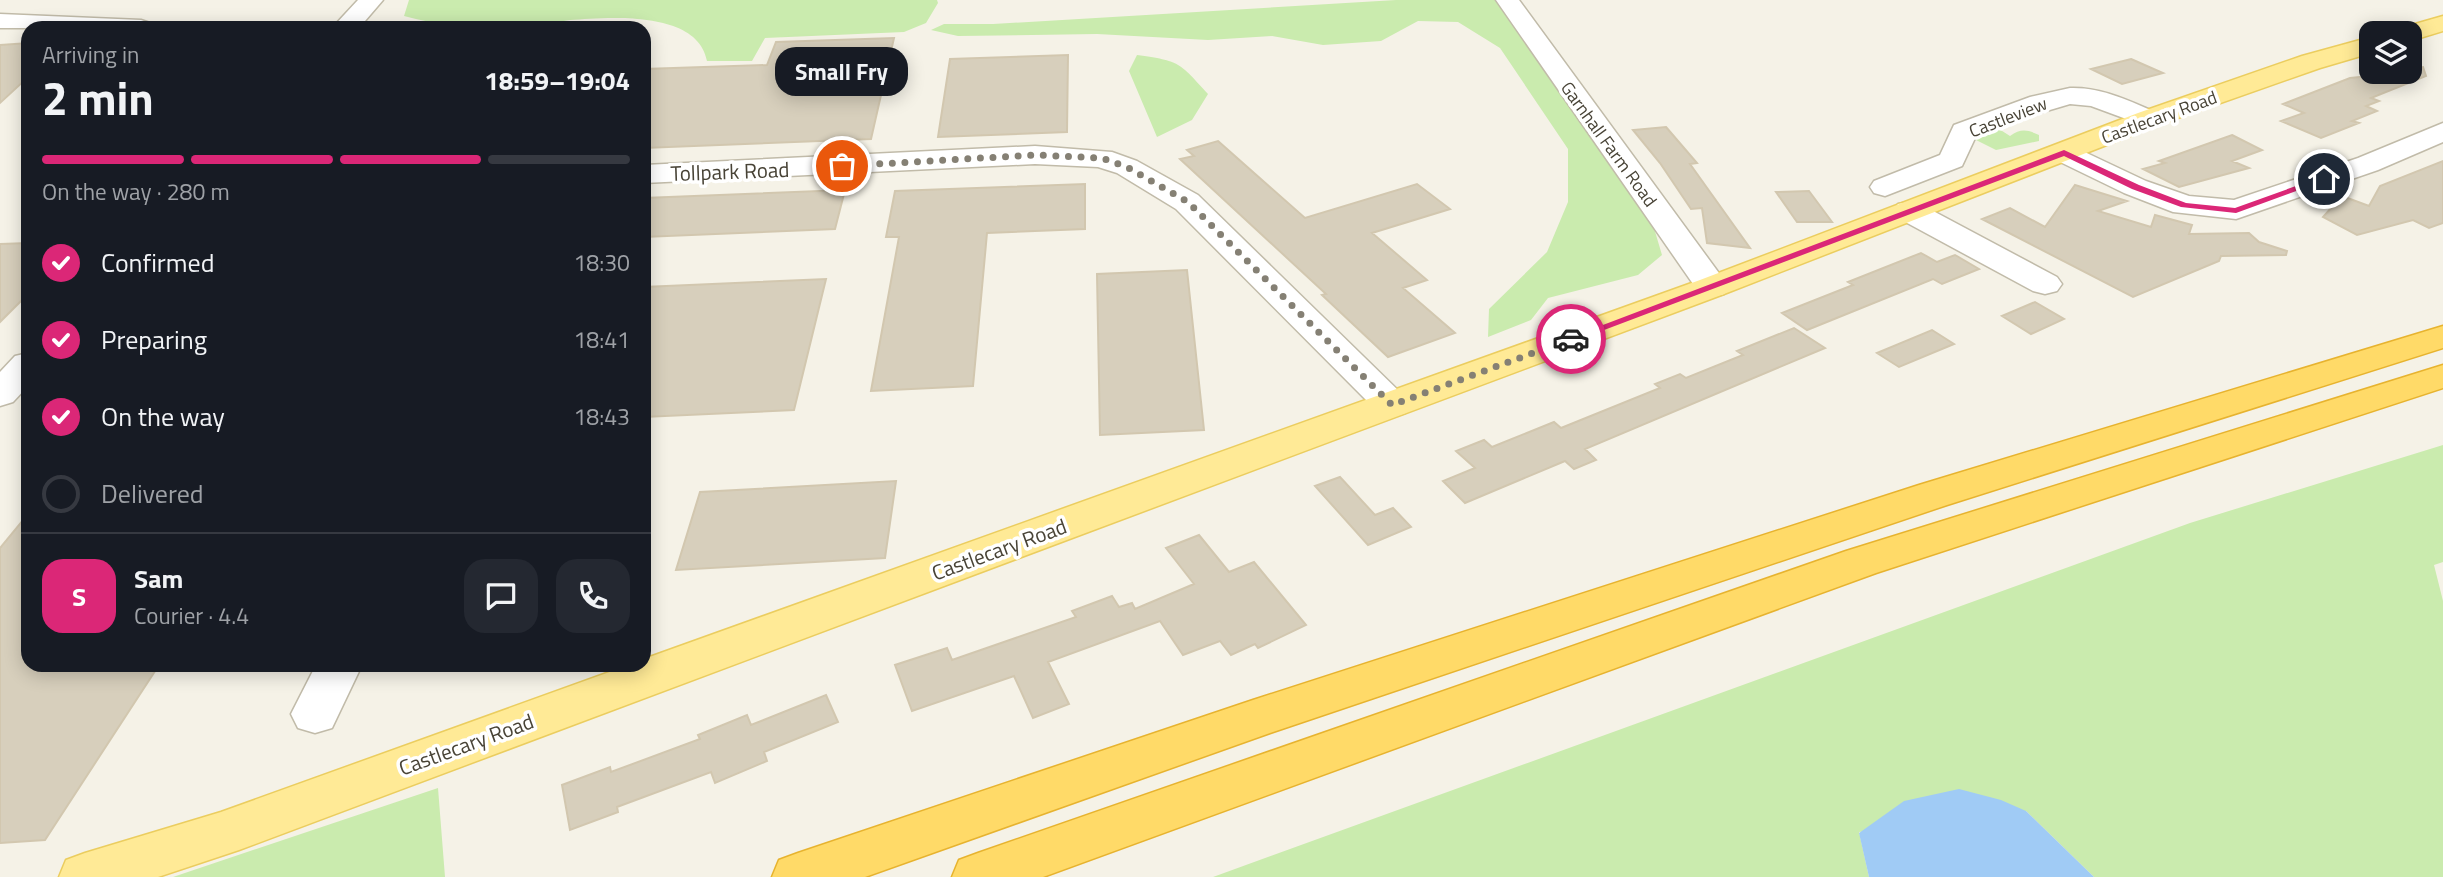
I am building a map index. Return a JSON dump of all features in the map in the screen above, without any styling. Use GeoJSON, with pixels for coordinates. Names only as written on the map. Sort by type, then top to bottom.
{"type":"FeatureCollection","features":[{"type":"Feature","properties":{"kind":"highway"},"geometry":{"type":"LineString","coordinates":[[798,877],[1253,719],[1920,499],[2443,337]]}},
{"type":"Feature","properties":{"kind":"highway"},"geometry":{"type":"LineString","coordinates":[[978,877],[1861,562],[2443,376]]}},
{"type":"Feature","properties":{"kind":"main road"},"geometry":{"type":"LineString","coordinates":[[2422,29],[2443,23]]}},
{"type":"Feature","properties":{"kind":"main road","name":"Castlecary Road"},"geometry":{"type":"LineString","coordinates":[[85,877],[221,834],[1712,287],[1897,199],[2064,153],[2148,119],[2311,62],[2359,48]]}},
{"type":"Feature","properties":{"kind":"street"},"geometry":{"type":"LineString","coordinates":[[352,21],[371,0]]}},
{"type":"Feature","properties":{"kind":"street","name":"Garnhall Farm Road"},"geometry":{"type":"LineString","coordinates":[[1507,2],[1712,287]]}},
{"type":"Feature","properties":{"kind":"street"},"geometry":{"type":"LineString","coordinates":[[0,21],[21,22]]}},
{"type":"Feature","properties":{"kind":"street","name":"Castleview"},"geometry":{"type":"LineString","coordinates":[[1897,199],[1952,160],[1964,131],[2064,96],[2083,96],[2116,104],[2148,119]]}},
{"type":"Feature","properties":{"kind":"street"},"geometry":{"type":"LineString","coordinates":[[2064,153],[2136,187],[2184,205],[2236,211],[2368,164],[2443,132]]}},
{"type":"Feature","properties":{"kind":"street","name":"Tollpark Road"},"geometry":{"type":"LineString","coordinates":[[651,174],[1035,155],[1102,158],[1127,167],[1188,202],[1392,405]]}},
{"type":"Feature","properties":{"kind":"street"},"geometry":{"type":"LineString","coordinates":[[1897,199],[2045,284]]}},
{"type":"Feature","properties":{"kind":"street"},"geometry":{"type":"LineString","coordinates":[[0,394],[21,372]]}},
{"type":"Feature","properties":{"kind":"street"},"geometry":{"type":"LineString","coordinates":[[315,714],[336,672]]}},
{"type":"Feature","properties":{"kind":"green space"},"geometry":{"type":"Polygon","coordinates":[[[409,0],[937,0],[938,3],[926,23],[904,32],[765,38],[752,61],[707,61],[700,44],[687,33],[650,20],[607,18],[565,21],[428,21],[404,16],[409,0]]]}},
{"type":"Feature","properties":{"kind":"green space"},"geometry":{"type":"Polygon","coordinates":[[[1396,0],[1495,0],[1651,218],[1662,255],[1638,275],[1548,298],[1531,320],[1488,337],[1489,309],[1547,252],[1568,202],[1568,149],[1500,48],[1458,22],[1418,21],[1381,41],[1323,45],[1272,36],[1208,40],[1097,34],[958,36],[931,30],[944,24],[993,24],[1396,0]]]}},
{"type":"Feature","properties":{"kind":"green space"},"geometry":{"type":"Polygon","coordinates":[[[1137,55],[1178,65],[1208,94],[1192,120],[1157,137],[1129,71],[1137,55]]]}},
{"type":"Feature","properties":{"kind":"green space"},"geometry":{"type":"Polygon","coordinates":[[[1999,129],[2010,136],[2021,131],[2031,132],[2039,135],[2039,141],[1996,150],[1974,139],[1999,129]]]}},
{"type":"Feature","properties":{"kind":"green space"},"geometry":{"type":"Polygon","coordinates":[[[2443,445],[2443,562],[2434,565],[2443,601],[2443,877],[2094,877],[2026,811],[1859,832],[1869,877],[1213,877],[2190,523],[2443,445]]]}},
{"type":"Feature","properties":{"kind":"green space"},"geometry":{"type":"Polygon","coordinates":[[[438,788],[445,877],[173,877],[438,788]]]}},
{"type":"Feature","properties":{"kind":"water"},"geometry":{"type":"Polygon","coordinates":[[[1959,789],[2001,800],[2026,811],[2094,877],[1869,877],[1859,833],[1904,801],[1959,789]]]}},
{"type":"Feature","properties":{"kind":"building"},"geometry":{"type":"Polygon","coordinates":[[[894,38],[871,139],[651,148],[651,69],[767,65],[776,42],[894,38]]]}},
{"type":"Feature","properties":{"kind":"building"},"geometry":{"type":"Polygon","coordinates":[[[21,44],[21,84],[0,103],[0,45],[21,44]]]}},
{"type":"Feature","properties":{"kind":"building"},"geometry":{"type":"Polygon","coordinates":[[[1068,55],[1067,132],[938,137],[950,59],[1068,55]]]}},
{"type":"Feature","properties":{"kind":"building"},"geometry":{"type":"Polygon","coordinates":[[[2131,59],[2163,73],[2122,84],[2091,69],[2131,59]]]}},
{"type":"Feature","properties":{"kind":"building"},"geometry":{"type":"Polygon","coordinates":[[[2359,77],[2359,84],[2406,84],[2371,98],[2379,101],[2366,106],[2377,111],[2352,121],[2359,123],[2321,138],[2281,121],[2304,113],[2283,104],[2350,78],[2359,77]]]}},
{"type":"Feature","properties":{"kind":"building"},"geometry":{"type":"Polygon","coordinates":[[[1666,127],[1697,163],[1690,164],[1750,248],[1707,243],[1702,208],[1691,209],[1660,163],[1633,130],[1666,127]]]}},
{"type":"Feature","properties":{"kind":"building"},"geometry":{"type":"Polygon","coordinates":[[[2232,135],[2262,150],[2232,161],[2249,168],[2179,187],[2143,169],[2165,163],[2159,161],[2232,135]]]}},
{"type":"Feature","properties":{"kind":"building"},"geometry":{"type":"Polygon","coordinates":[[[1218,141],[1305,218],[1417,184],[1450,209],[1372,233],[1427,280],[1403,288],[1455,333],[1388,357],[1322,295],[1326,294],[1180,159],[1194,156],[1187,150],[1218,141]]]}},
{"type":"Feature","properties":{"kind":"building"},"geometry":{"type":"Polygon","coordinates":[[[2443,161],[2443,223],[2429,228],[2413,220],[2357,235],[2323,217],[2342,196],[2369,206],[2380,186],[2443,161]]]}},
{"type":"Feature","properties":{"kind":"building"},"geometry":{"type":"Polygon","coordinates":[[[1085,184],[1085,229],[987,233],[973,386],[871,391],[899,237],[886,237],[895,191],[1085,184]]]}},
{"type":"Feature","properties":{"kind":"building"},"geometry":{"type":"Polygon","coordinates":[[[2075,185],[2127,201],[2098,211],[2151,227],[2155,215],[2192,225],[2189,234],[2249,233],[2259,242],[2287,251],[2286,255],[2221,256],[2219,261],[2133,297],[1982,219],[2010,208],[2045,227],[2075,185]]]}},
{"type":"Feature","properties":{"kind":"building"},"geometry":{"type":"Polygon","coordinates":[[[845,190],[835,229],[651,237],[651,198],[845,190]]]}},
{"type":"Feature","properties":{"kind":"building"},"geometry":{"type":"Polygon","coordinates":[[[1809,191],[1832,222],[1797,222],[1776,192],[1809,191]]]}},
{"type":"Feature","properties":{"kind":"building"},"geometry":{"type":"Polygon","coordinates":[[[21,243],[21,301],[0,322],[0,244],[21,243]]]}},
{"type":"Feature","properties":{"kind":"building"},"geometry":{"type":"Polygon","coordinates":[[[1921,253],[1937,262],[1955,255],[1979,269],[1942,284],[1933,279],[1807,330],[1782,313],[1853,285],[1848,282],[1921,253]]]}},
{"type":"Feature","properties":{"kind":"building"},"geometry":{"type":"Polygon","coordinates":[[[1187,270],[1204,430],[1100,435],[1097,274],[1187,270]]]}},
{"type":"Feature","properties":{"kind":"building"},"geometry":{"type":"Polygon","coordinates":[[[826,279],[794,410],[651,417],[651,287],[826,279]]]}},
{"type":"Feature","properties":{"kind":"building"},"geometry":{"type":"Polygon","coordinates":[[[2035,302],[2064,319],[2031,334],[2002,316],[2035,302]]]}},
{"type":"Feature","properties":{"kind":"building"},"geometry":{"type":"Polygon","coordinates":[[[1794,328],[1825,348],[1585,449],[1596,460],[1574,469],[1565,461],[1465,503],[1443,481],[1475,468],[1456,451],[1484,440],[1492,447],[1554,422],[1561,428],[1660,388],[1655,384],[1680,374],[1686,378],[1743,355],[1737,351],[1794,328]]]}},
{"type":"Feature","properties":{"kind":"building"},"geometry":{"type":"Polygon","coordinates":[[[1932,330],[1954,344],[1899,367],[1877,353],[1932,330]]]}},
{"type":"Feature","properties":{"kind":"building"},"geometry":{"type":"Polygon","coordinates":[[[1340,477],[1375,515],[1393,508],[1411,527],[1368,545],[1315,486],[1340,477]]]}},
{"type":"Feature","properties":{"kind":"building"},"geometry":{"type":"Polygon","coordinates":[[[896,481],[885,558],[676,570],[700,492],[896,481]]]}},
{"type":"Feature","properties":{"kind":"building"},"geometry":{"type":"Polygon","coordinates":[[[21,522],[21,672],[154,672],[45,840],[0,843],[0,548],[21,522]]]}},
{"type":"Feature","properties":{"kind":"building"},"geometry":{"type":"Polygon","coordinates":[[[1199,535],[1229,572],[1254,562],[1306,625],[1258,648],[1255,644],[1231,655],[1220,641],[1183,655],[1160,621],[1048,662],[1069,704],[1033,718],[1014,676],[912,711],[895,665],[947,648],[952,660],[1076,617],[1072,611],[1112,596],[1119,607],[1132,603],[1135,609],[1194,584],[1166,548],[1199,535]]]}},
{"type":"Feature","properties":{"kind":"building"},"geometry":{"type":"Polygon","coordinates":[[[826,695],[838,722],[764,752],[767,761],[715,783],[711,772],[617,807],[618,812],[570,830],[562,785],[610,767],[611,772],[700,739],[698,735],[747,715],[751,725],[826,695]]]}},
{"type":"Feature","properties":{"kind":"way so far"},"geometry":{"type":"LineString","coordinates":[[842,166],[1035,155],[1102,158],[1127,167],[1188,202],[1392,405],[1571,339]]}},
{"type":"Feature","properties":{"kind":"place","name":"Small Fry"},"geometry":{"type":"Point","coordinates":[842,166]}},
{"type":"Feature","properties":{"kind":"route"},"geometry":{"type":"LineString","coordinates":[[1571,339],[2064,153],[2136,187],[2184,205],[2236,211],[2324,179]]}}]}
